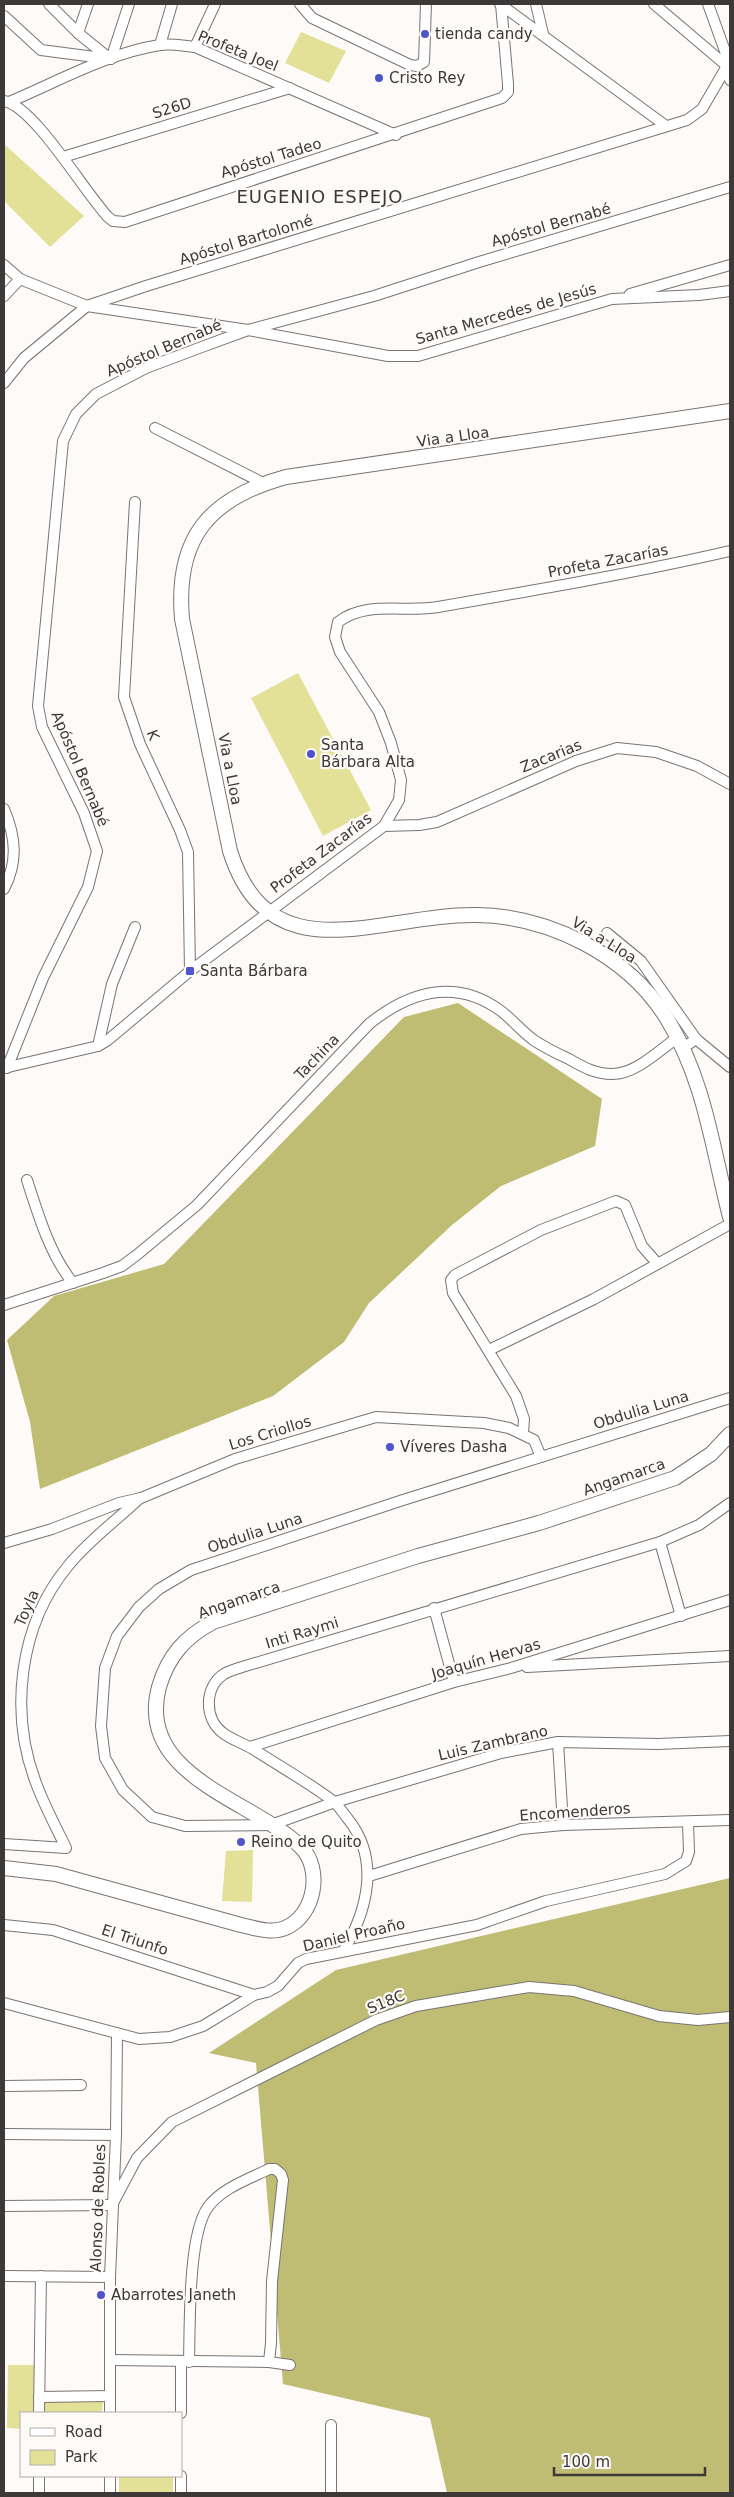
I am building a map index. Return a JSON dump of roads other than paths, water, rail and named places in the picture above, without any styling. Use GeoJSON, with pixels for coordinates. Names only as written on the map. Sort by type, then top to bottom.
{"type":"FeatureCollection","features":[{"type":"Feature","properties":{"kind":"street"},"geometry":{"type":"LineString","coordinates":[[50,4],[78,33],[111,59]]}},
{"type":"Feature","properties":{"kind":"street"},"geometry":{"type":"LineString","coordinates":[[78,33],[88,4]]}},
{"type":"Feature","properties":{"kind":"street"},"geometry":{"type":"LineString","coordinates":[[111,59],[129,4]]}},
{"type":"Feature","properties":{"kind":"street"},"geometry":{"type":"LineString","coordinates":[[160,45],[172,4]]}},
{"type":"Feature","properties":{"kind":"street"},"geometry":{"type":"LineString","coordinates":[[195,47],[215,4]]}},
{"type":"Feature","properties":{"kind":"street"},"geometry":{"type":"LineString","coordinates":[[300,4],[312,18],[410,65],[417,66],[424,62],[426,54],[426,4]]}},
{"type":"Feature","properties":{"kind":"street"},"geometry":{"type":"LineString","coordinates":[[500,4],[666,126]]}},
{"type":"Feature","properties":{"kind":"street","name":"Apóstol Tadeo"},"geometry":{"type":"LineString","coordinates":[[7,102],[30,118],[63,157],[108,217],[113,221],[125,222],[261,176],[396,135],[502,98],[508,92],[500,4]]}},
{"type":"Feature","properties":{"kind":"street"},"geometry":{"type":"LineString","coordinates":[[536,4],[543,34]]}},
{"type":"Feature","properties":{"kind":"street"},"geometry":{"type":"LineString","coordinates":[[654,4],[727,66]]}},
{"type":"Feature","properties":{"kind":"street"},"geometry":{"type":"LineString","coordinates":[[708,4],[725,51],[730,80]]}},
{"type":"Feature","properties":{"kind":"street"},"geometry":{"type":"LineString","coordinates":[[4,16],[41,50],[111,59]]}},
{"type":"Feature","properties":{"kind":"street","name":"Profeta Joel"},"geometry":{"type":"LineString","coordinates":[[7,102],[111,59],[160,45],[195,47],[396,135]]}},
{"type":"Feature","properties":{"kind":"street","name":"Apóstol Bartolomé"},"geometry":{"type":"LineString","coordinates":[[4,383],[24,358],[87,306],[146,286],[687,120],[702,109],[727,66]]}},
{"type":"Feature","properties":{"kind":"street","name":"S26D"},"geometry":{"type":"LineString","coordinates":[[63,157],[290,88]]}},
{"type":"Feature","properties":{"kind":"street","name":"Apóstol Bernabé"},"geometry":{"type":"LineString","coordinates":[[5,1068],[43,978],[88,887],[97,851],[84,813],[42,727],[38,706],[63,440],[76,414],[96,394],[146,368],[248,330],[374,296],[479,262],[730,187]]}},
{"type":"Feature","properties":{"kind":"street","name":"Santa Mercedes de Jesús"},"geometry":{"type":"LineString","coordinates":[[4,265],[20,279],[87,306],[248,330],[388,356],[418,356],[612,299],[699,295],[730,291]]}},
{"type":"Feature","properties":{"kind":"street"},"geometry":{"type":"LineString","coordinates":[[612,299],[730,265]]}},
{"type":"Feature","properties":{"kind":"street"},"geometry":{"type":"LineString","coordinates":[[4,296],[20,279]]}},
{"type":"Feature","properties":{"kind":"street","name":"Via a Lloa"},"geometry":{"type":"LineString","coordinates":[[730,411],[286,478],[263,484],[232,498],[204,522],[183,566],[180,592],[182,619],[230,851],[235,869],[245,886],[266,912],[287,924],[322,931],[476,915],[516,919],[547,926],[568,934],[592,949],[632,977],[655,1002],[680,1043],[703,1099],[728,1201],[730,1217]]}},
{"type":"Feature","properties":{"kind":"street"},"geometry":{"type":"LineString","coordinates":[[155,428],[263,484]]}},
{"type":"Feature","properties":{"kind":"street","name":"K"},"geometry":{"type":"LineString","coordinates":[[135,502],[124,697],[140,744],[180,830],[188,852],[190,971]]}},
{"type":"Feature","properties":{"kind":"street","name":"Profeta Zacarías"},"geometry":{"type":"LineString","coordinates":[[5,1068],[98,1046],[108,1040],[190,971],[266,912],[384,826],[399,800],[401,780],[391,743],[379,712],[340,652],[335,637],[338,622],[350,613],[363,609],[434,607],[657,568],[730,551]]}},
{"type":"Feature","properties":{"kind":"street","name":"Zacarias"},"geometry":{"type":"LineString","coordinates":[[384,826],[419,825],[437,822],[576,760],[617,748],[656,752],[697,766],[730,784]]}},
{"type":"Feature","properties":{"kind":"street"},"geometry":{"type":"LineString","coordinates":[[4,809],[12,829],[14,852],[12,873],[4,890]]}},
{"type":"Feature","properties":{"kind":"street"},"geometry":{"type":"LineString","coordinates":[[98,1046],[112,984],[135,927]]}},
{"type":"Feature","properties":{"kind":"street"},"geometry":{"type":"LineString","coordinates":[[607,932],[641,961],[696,1039],[730,1067]]}},
{"type":"Feature","properties":{"kind":"street","name":"Tachina"},"geometry":{"type":"LineString","coordinates":[[4,1305],[122,1266],[197,1205],[369,1024],[386,1010],[408,998],[435,992],[463,992],[500,1010],[534,1041],[592,1072],[613,1074],[635,1068],[680,1043],[696,1039]]}},
{"type":"Feature","properties":{"kind":"street"},"geometry":{"type":"LineString","coordinates":[[27,1180],[51,1243],[64,1272],[73,1283]]}},
{"type":"Feature","properties":{"kind":"street"},"geometry":{"type":"LineString","coordinates":[[541,1458],[534,1440],[523,1433],[521,1408],[489,1350],[453,1293],[451,1280],[460,1271],[541,1230],[616,1201],[625,1205],[642,1246],[658,1263]]}},
{"type":"Feature","properties":{"kind":"street"},"geometry":{"type":"LineString","coordinates":[[489,1350],[594,1299],[730,1224]]}},
{"type":"Feature","properties":{"kind":"street","name":"Obdulia Luna"},"geometry":{"type":"LineString","coordinates":[[271,1825],[185,1826],[152,1817],[123,1790],[105,1758],[101,1726],[105,1668],[117,1636],[139,1607],[160,1589],[191,1570],[730,1398]]}},
{"type":"Feature","properties":{"kind":"street","name":"Los Criollos"},"geometry":{"type":"LineString","coordinates":[[4,1543],[52,1529],[119,1503],[141,1498],[234,1459],[376,1417],[484,1423],[523,1433]]}},
{"type":"Feature","properties":{"kind":"street","name":"Angamarca"},"geometry":{"type":"LineString","coordinates":[[4,1868],[56,1874],[240,1926],[276,1930],[292,1924],[302,1914],[308,1904],[314,1879],[311,1863],[302,1848],[271,1825],[191,1776],[173,1757],[165,1743],[157,1709],[158,1692],[163,1673],[176,1651],[186,1639],[213,1622],[418,1556],[539,1523],[675,1478],[711,1454],[730,1434]]}},
{"type":"Feature","properties":{"kind":"street","name":"Toyla"},"geometry":{"type":"LineString","coordinates":[[4,1844],[66,1848],[35,1782],[25,1744],[20,1708],[26,1656],[39,1613],[68,1565],[141,1498]]}},
{"type":"Feature","properties":{"kind":"street","name":"Inti Raymi"},"geometry":{"type":"LineString","coordinates":[[344,1950],[357,1928],[365,1904],[369,1876],[361,1841],[353,1825],[335,1802],[250,1747],[232,1740],[220,1731],[210,1716],[208,1700],[213,1686],[224,1674],[434,1608],[660,1542],[699,1525],[730,1503]]}},
{"type":"Feature","properties":{"kind":"street"},"geometry":{"type":"LineString","coordinates":[[660,1542],[681,1616]]}},
{"type":"Feature","properties":{"kind":"street","name":"Joaquín Hervas"},"geometry":{"type":"LineString","coordinates":[[250,1747],[454,1682],[511,1668],[730,1600]]}},
{"type":"Feature","properties":{"kind":"street"},"geometry":{"type":"LineString","coordinates":[[434,1608],[454,1682]]}},
{"type":"Feature","properties":{"kind":"street"},"geometry":{"type":"LineString","coordinates":[[511,1668],[730,1656]]}},
{"type":"Feature","properties":{"kind":"street","name":"Luis Zambrano"},"geometry":{"type":"LineString","coordinates":[[271,1825],[335,1802],[501,1753],[558,1742],[658,1744],[730,1741]]}},
{"type":"Feature","properties":{"kind":"street"},"geometry":{"type":"LineString","coordinates":[[558,1742],[563,1825]]}},
{"type":"Feature","properties":{"kind":"street","name":"Encomenderos"},"geometry":{"type":"LineString","coordinates":[[369,1876],[520,1829],[563,1825],[730,1820]]}},
{"type":"Feature","properties":{"kind":"street","name":"Daniel Proaño"},"geometry":{"type":"LineString","coordinates":[[4,2003],[117,2034],[139,2038],[170,2037],[203,2026],[254,1995],[278,1986],[298,1963],[306,1958],[477,1925],[546,1900],[665,1874],[686,1862],[689,1852],[688,1822]]}},
{"type":"Feature","properties":{"kind":"street","name":"El Triunfo"},"geometry":{"type":"LineString","coordinates":[[4,1925],[53,1930],[254,1995]]}},
{"type":"Feature","properties":{"kind":"street","name":"S18C"},"geometry":{"type":"LineString","coordinates":[[112,2205],[137,2158],[172,2122],[376,2020],[416,2006],[529,1986],[574,1991],[659,2016],[698,2020],[730,2017]]}},
{"type":"Feature","properties":{"kind":"street","name":"Alonso de Robles"},"geometry":{"type":"LineString","coordinates":[[110,2412],[110,2277],[116,2135],[117,2034]]}},
{"type":"Feature","properties":{"kind":"street"},"geometry":{"type":"LineString","coordinates":[[4,2086],[81,2085]]}},
{"type":"Feature","properties":{"kind":"street"},"geometry":{"type":"LineString","coordinates":[[4,2134],[116,2135]]}},
{"type":"Feature","properties":{"kind":"street"},"geometry":{"type":"LineString","coordinates":[[181,2412],[190,2297],[198,2227],[208,2207],[229,2189],[269,2169],[275,2169],[281,2174],[282,2180],[272,2281],[269,2362]]}},
{"type":"Feature","properties":{"kind":"street"},"geometry":{"type":"LineString","coordinates":[[4,2206],[112,2205]]}},
{"type":"Feature","properties":{"kind":"street"},"geometry":{"type":"LineString","coordinates":[[4,2276],[110,2277]]}},
{"type":"Feature","properties":{"kind":"street"},"geometry":{"type":"LineString","coordinates":[[39,2412],[41,2276]]}},
{"type":"Feature","properties":{"kind":"street"},"geometry":{"type":"LineString","coordinates":[[110,2360],[269,2362],[290,2365]]}},
{"type":"Feature","properties":{"kind":"street"},"geometry":{"type":"LineString","coordinates":[[39,2397],[110,2396]]}},
{"type":"Feature","properties":{"kind":"street"},"geometry":{"type":"LineString","coordinates":[[331,2425],[331,2493]]}},
{"type":"Feature","properties":{"kind":"street"},"geometry":{"type":"LineString","coordinates":[[39,2477],[39,2493]]}},
{"type":"Feature","properties":{"kind":"street"},"geometry":{"type":"LineString","coordinates":[[110,2477],[110,2493]]}},
{"type":"Feature","properties":{"kind":"street"},"geometry":{"type":"LineString","coordinates":[[181,2477],[181,2493]]}},
{"type":"Feature","properties":{"kind":"place","name":"tienda candy"},"geometry":{"type":"Point","coordinates":[425,34]}},
{"type":"Feature","properties":{"kind":"place","name":"Cristo Rey"},"geometry":{"type":"Point","coordinates":[379,78]}},
{"type":"Feature","properties":{"kind":"place","name":"Santa Bárbara Alta"},"geometry":{"type":"Point","coordinates":[311,754]}},
{"type":"Feature","properties":{"kind":"place","name":"Santa Bárbara"},"geometry":{"type":"Point","coordinates":[190,971]}},
{"type":"Feature","properties":{"kind":"place","name":"Víveres Dasha"},"geometry":{"type":"Point","coordinates":[390,1447]}},
{"type":"Feature","properties":{"kind":"place","name":"Reino de Quito"},"geometry":{"type":"Point","coordinates":[241,1842]}},
{"type":"Feature","properties":{"kind":"place","name":"Abarrotes Janeth"},"geometry":{"type":"Point","coordinates":[101,2295]}},
{"type":"Feature","properties":{"kind":"district","name":"EUGENIO ESPEJO"},"geometry":{"type":"Point","coordinates":[320,197]}}]}
